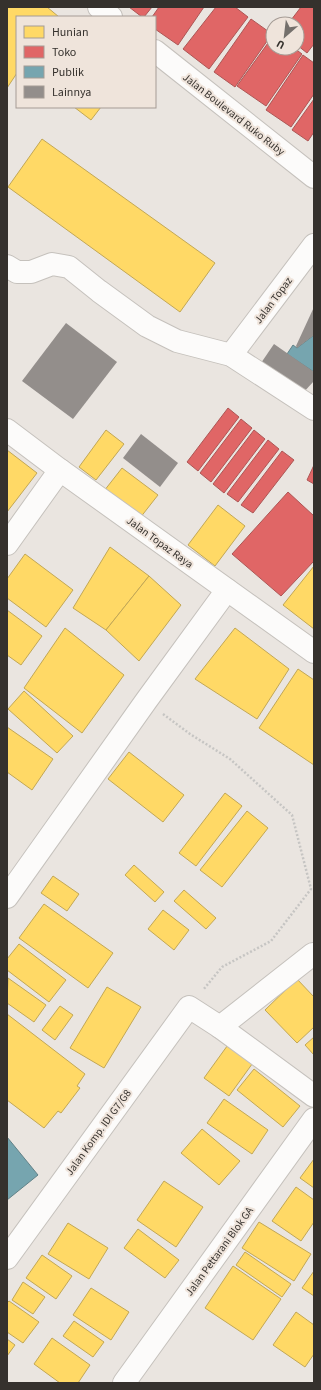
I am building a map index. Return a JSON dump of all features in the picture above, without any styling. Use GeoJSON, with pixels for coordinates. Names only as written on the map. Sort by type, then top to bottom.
{"type":"FeatureCollection","features":[{"type":"Feature","properties":{"kind":"street"},"geometry":{"type":"LineString","coordinates":[[99,7],[111,16]]}},
{"type":"Feature","properties":{"kind":"street","name":"Jalan Boulevard Ruko Ruby"},"geometry":{"type":"LineString","coordinates":[[156,52],[314,177]]}},
{"type":"Feature","properties":{"kind":"street","name":"Jalan Topaz"},"geometry":{"type":"LineString","coordinates":[[231,355],[314,245]]}},
{"type":"Feature","properties":{"kind":"street"},"geometry":{"type":"LineString","coordinates":[[7,266],[17,272],[31,272],[52,264],[69,267],[147,326],[178,341],[231,355],[314,409]]}},
{"type":"Feature","properties":{"kind":"street","name":"Jalan Topaz Raya"},"geometry":{"type":"LineString","coordinates":[[7,430],[60,470],[314,652]]}},
{"type":"Feature","properties":{"kind":"street"},"geometry":{"type":"LineString","coordinates":[[7,544],[60,470]]}},
{"type":"Feature","properties":{"kind":"street"},"geometry":{"type":"LineString","coordinates":[[7,897],[227,590]]}},
{"type":"Feature","properties":{"kind":"street"},"geometry":{"type":"LineString","coordinates":[[220,1027],[314,954]]}},
{"type":"Feature","properties":{"kind":"street"},"geometry":{"type":"LineString","coordinates":[[189,1007],[220,1027],[314,1096]]}},
{"type":"Feature","properties":{"kind":"street","name":"Jalan Komp. IDI G7/G8"},"geometry":{"type":"LineString","coordinates":[[7,1258],[189,1007]]}},
{"type":"Feature","properties":{"kind":"street","name":"Jalan Pettarani Blok GA"},"geometry":{"type":"LineString","coordinates":[[124,1383],[314,1120]]}},
{"type":"Feature","properties":{"kind":"path"},"geometry":{"type":"LineString","coordinates":[[146,701],[190,734],[230,759],[292,815],[310,889],[271,941],[222,967],[189,1007]]}},
{"type":"Feature","properties":{"kind":"building: Hunian"},"geometry":{"type":"Polygon","coordinates":[[[7,7],[47,7],[58,16],[16,16],[16,74],[7,88],[7,7]]]}},
{"type":"Feature","properties":{"kind":"building: Hunian"},"geometry":{"type":"Polygon","coordinates":[[[75,108],[100,108],[91,120],[75,108]]]}},
{"type":"Feature","properties":{"kind":"building: Hunian"},"geometry":{"type":"Polygon","coordinates":[[[42,139],[215,263],[180,312],[8,187],[42,139]]]}},
{"type":"Feature","properties":{"kind":"building: Hunian"},"geometry":{"type":"Polygon","coordinates":[[[106,430],[124,444],[96,480],[79,467],[106,430]]]}},
{"type":"Feature","properties":{"kind":"building: Hunian"},"geometry":{"type":"Polygon","coordinates":[[[7,450],[37,473],[7,512],[7,450]]]}},
{"type":"Feature","properties":{"kind":"building: Hunian"},"geometry":{"type":"Polygon","coordinates":[[[122,468],[158,495],[140,518],[104,491],[122,468]]]}},
{"type":"Feature","properties":{"kind":"building: Hunian"},"geometry":{"type":"Polygon","coordinates":[[[218,505],[245,526],[215,566],[188,545],[218,505]]]}},
{"type":"Feature","properties":{"kind":"building: Hunian"},"geometry":{"type":"Polygon","coordinates":[[[110,547],[149,576],[106,630],[73,608],[110,547]]]}},
{"type":"Feature","properties":{"kind":"building: Hunian"},"geometry":{"type":"Polygon","coordinates":[[[25,554],[73,590],[46,627],[7,598],[7,579],[25,554]]]}},
{"type":"Feature","properties":{"kind":"building: Hunian"},"geometry":{"type":"Polygon","coordinates":[[[314,566],[314,629],[283,605],[314,566]]]}},
{"type":"Feature","properties":{"kind":"building: Hunian"},"geometry":{"type":"Polygon","coordinates":[[[149,576],[181,605],[139,661],[106,630],[149,576]]]}},
{"type":"Feature","properties":{"kind":"building: Hunian"},"geometry":{"type":"Polygon","coordinates":[[[7,610],[42,636],[21,665],[7,655],[7,610]]]}},
{"type":"Feature","properties":{"kind":"building: Hunian"},"geometry":{"type":"Polygon","coordinates":[[[65,628],[124,675],[82,733],[24,688],[65,628]]]}},
{"type":"Feature","properties":{"kind":"building: Hunian"},"geometry":{"type":"Polygon","coordinates":[[[235,628],[289,669],[257,719],[195,679],[235,628]]]}},
{"type":"Feature","properties":{"kind":"building: Hunian"},"geometry":{"type":"Polygon","coordinates":[[[298,669],[314,680],[314,765],[259,728],[298,669]]]}},
{"type":"Feature","properties":{"kind":"building: Hunian"},"geometry":{"type":"Polygon","coordinates":[[[24,691],[73,736],[57,753],[8,709],[24,691]]]}},
{"type":"Feature","properties":{"kind":"building: Hunian"},"geometry":{"type":"Polygon","coordinates":[[[7,727],[53,759],[32,790],[7,772],[7,727]]]}},
{"type":"Feature","properties":{"kind":"building: Hunian"},"geometry":{"type":"Polygon","coordinates":[[[129,752],[184,795],[163,822],[108,779],[129,752]]]}},
{"type":"Feature","properties":{"kind":"building: Hunian"},"geometry":{"type":"Polygon","coordinates":[[[225,793],[242,806],[196,866],[179,853],[225,793]]]}},
{"type":"Feature","properties":{"kind":"building: Hunian"},"geometry":{"type":"Polygon","coordinates":[[[247,811],[268,828],[222,887],[200,870],[247,811]]]}},
{"type":"Feature","properties":{"kind":"building: Hunian"},"geometry":{"type":"Polygon","coordinates":[[[134,865],[164,892],[155,902],[125,875],[134,865]]]}},
{"type":"Feature","properties":{"kind":"building: Hunian"},"geometry":{"type":"Polygon","coordinates":[[[53,876],[79,894],[67,911],[41,893],[53,876]]]}},
{"type":"Feature","properties":{"kind":"building: Hunian"},"geometry":{"type":"Polygon","coordinates":[[[184,890],[216,918],[206,929],[174,901],[184,890]]]}},
{"type":"Feature","properties":{"kind":"building: Hunian"},"geometry":{"type":"Polygon","coordinates":[[[44,904],[113,953],[88,988],[19,938],[44,904]]]}},
{"type":"Feature","properties":{"kind":"building: Hunian"},"geometry":{"type":"Polygon","coordinates":[[[163,910],[189,930],[174,950],[148,929],[163,910]]]}},
{"type":"Feature","properties":{"kind":"building: Hunian"},"geometry":{"type":"Polygon","coordinates":[[[19,944],[66,980],[49,1002],[7,970],[7,959],[19,944]]]}},
{"type":"Feature","properties":{"kind":"building: Hunian"},"geometry":{"type":"Polygon","coordinates":[[[8,978],[46,1005],[34,1022],[7,1003],[8,978]]]}},
{"type":"Feature","properties":{"kind":"building: Hunian"},"geometry":{"type":"Polygon","coordinates":[[[297,979],[314,997],[314,1027],[297,1043],[265,1010],[297,979]]]}},
{"type":"Feature","properties":{"kind":"building: Hunian"},"geometry":{"type":"Polygon","coordinates":[[[107,987],[141,1007],[104,1068],[70,1048],[107,987]]]}},
{"type":"Feature","properties":{"kind":"building: Hunian"},"geometry":{"type":"Polygon","coordinates":[[[60,1006],[73,1015],[55,1040],[42,1030],[60,1006]]]}},
{"type":"Feature","properties":{"kind":"building: Hunian"},"geometry":{"type":"Polygon","coordinates":[[[7,1014],[85,1074],[77,1086],[80,1088],[61,1113],[58,1111],[44,1128],[7,1100],[7,1014]]]}},
{"type":"Feature","properties":{"kind":"building: Hunian"},"geometry":{"type":"Polygon","coordinates":[[[314,1037],[314,1055],[305,1045],[314,1037]]]}},
{"type":"Feature","properties":{"kind":"building: Hunian"},"geometry":{"type":"Polygon","coordinates":[[[230,1042],[255,1060],[229,1096],[204,1078],[230,1042]]]}},
{"type":"Feature","properties":{"kind":"building: Hunian"},"geometry":{"type":"Polygon","coordinates":[[[254,1069],[300,1106],[283,1127],[237,1090],[254,1069]]]}},
{"type":"Feature","properties":{"kind":"building: Hunian"},"geometry":{"type":"Polygon","coordinates":[[[224,1099],[268,1130],[252,1154],[207,1123],[224,1099]]]}},
{"type":"Feature","properties":{"kind":"building: Hunian"},"geometry":{"type":"Polygon","coordinates":[[[202,1129],[240,1161],[219,1185],[181,1153],[202,1129]]]}},
{"type":"Feature","properties":{"kind":"building: Hunian"},"geometry":{"type":"Polygon","coordinates":[[[314,1159],[314,1188],[300,1178],[314,1159]]]}},
{"type":"Feature","properties":{"kind":"building: Hunian"},"geometry":{"type":"Polygon","coordinates":[[[164,1181],[203,1207],[176,1247],[137,1220],[164,1181]]]}},
{"type":"Feature","properties":{"kind":"building: Hunian"},"geometry":{"type":"Polygon","coordinates":[[[296,1187],[314,1200],[314,1222],[301,1241],[272,1221],[296,1187]]]}},
{"type":"Feature","properties":{"kind":"building: Hunian"},"geometry":{"type":"Polygon","coordinates":[[[259,1222],[311,1254],[294,1281],[242,1248],[259,1222]]]}},
{"type":"Feature","properties":{"kind":"building: Hunian"},"geometry":{"type":"Polygon","coordinates":[[[68,1223],[108,1248],[89,1279],[48,1254],[68,1223]]]}},
{"type":"Feature","properties":{"kind":"building: Hunian"},"geometry":{"type":"Polygon","coordinates":[[[138,1229],[179,1260],[165,1278],[124,1248],[138,1229]]]}},
{"type":"Feature","properties":{"kind":"building: Hunian"},"geometry":{"type":"Polygon","coordinates":[[[245,1252],[291,1284],[282,1297],[236,1265],[245,1252]]]}},
{"type":"Feature","properties":{"kind":"building: Hunian"},"geometry":{"type":"Polygon","coordinates":[[[42,1255],[72,1276],[56,1299],[26,1278],[42,1255]]]}},
{"type":"Feature","properties":{"kind":"building: Hunian"},"geometry":{"type":"Polygon","coordinates":[[[233,1266],[281,1299],[253,1340],[205,1308],[233,1266]]]}},
{"type":"Feature","properties":{"kind":"building: Hunian"},"geometry":{"type":"Polygon","coordinates":[[[314,1271],[314,1296],[302,1288],[314,1271]]]}},
{"type":"Feature","properties":{"kind":"building: Hunian"},"geometry":{"type":"Polygon","coordinates":[[[23,1282],[45,1297],[33,1314],[12,1300],[23,1282]]]}},
{"type":"Feature","properties":{"kind":"building: Hunian"},"geometry":{"type":"Polygon","coordinates":[[[91,1288],[129,1312],[111,1340],[73,1315],[91,1288]]]}},
{"type":"Feature","properties":{"kind":"building: Hunian"},"geometry":{"type":"Polygon","coordinates":[[[9,1301],[39,1322],[23,1343],[7,1332],[7,1303],[9,1301]]]}},
{"type":"Feature","properties":{"kind":"building: Hunian"},"geometry":{"type":"Polygon","coordinates":[[[296,1312],[314,1325],[314,1354],[305,1367],[273,1345],[296,1312]]]}},
{"type":"Feature","properties":{"kind":"building: Hunian"},"geometry":{"type":"Polygon","coordinates":[[[74,1321],[104,1342],[93,1357],[63,1336],[74,1321]]]}},
{"type":"Feature","properties":{"kind":"building: Hunian"},"geometry":{"type":"Polygon","coordinates":[[[52,1338],[90,1365],[78,1383],[60,1383],[34,1364],[52,1338]]]}},
{"type":"Feature","properties":{"kind":"building: Hunian"},"geometry":{"type":"Polygon","coordinates":[[[7,1339],[15,1345],[7,1356],[7,1339]]]}},
{"type":"Feature","properties":{"kind":"building: Toko"},"geometry":{"type":"Polygon","coordinates":[[[129,7],[152,7],[145,16],[141,16],[129,7]]]}},
{"type":"Feature","properties":{"kind":"building: Toko"},"geometry":{"type":"Polygon","coordinates":[[[159,7],[204,7],[178,45],[156,30],[156,16],[153,16],[159,7]]]}},
{"type":"Feature","properties":{"kind":"building: Toko"},"geometry":{"type":"Polygon","coordinates":[[[216,7],[235,7],[248,17],[209,69],[183,49],[216,7]]]}},
{"type":"Feature","properties":{"kind":"building: Toko"},"geometry":{"type":"Polygon","coordinates":[[[301,7],[314,7],[314,44],[307,53],[305,51],[305,16],[294,16],[301,7]]]}},
{"type":"Feature","properties":{"kind":"building: Toko"},"geometry":{"type":"Polygon","coordinates":[[[251,19],[265,29],[265,44],[235,87],[214,72],[251,19]]]}},
{"type":"Feature","properties":{"kind":"building: Toko"},"geometry":{"type":"Polygon","coordinates":[[[265,47],[265,56],[301,56],[266,106],[237,86],[265,47]]]}},
{"type":"Feature","properties":{"kind":"building: Toko"},"geometry":{"type":"Polygon","coordinates":[[[302,56],[314,63],[314,94],[291,127],[266,110],[302,56]]]}},
{"type":"Feature","properties":{"kind":"building: Toko"},"geometry":{"type":"Polygon","coordinates":[[[314,99],[314,132],[308,141],[292,130],[314,99]]]}},
{"type":"Feature","properties":{"kind":"building: Toko"},"geometry":{"type":"Polygon","coordinates":[[[228,408],[239,417],[198,471],[187,462],[228,408]]]}},
{"type":"Feature","properties":{"kind":"building: Toko"},"geometry":{"type":"Polygon","coordinates":[[[241,419],[252,428],[211,482],[200,473],[241,419]]]}},
{"type":"Feature","properties":{"kind":"building: Toko"},"geometry":{"type":"Polygon","coordinates":[[[254,430],[265,439],[224,493],[213,484],[254,430]]]}},
{"type":"Feature","properties":{"kind":"building: Toko"},"geometry":{"type":"Polygon","coordinates":[[[268,440],[279,449],[238,502],[227,494],[268,440]]]}},
{"type":"Feature","properties":{"kind":"building: Toko"},"geometry":{"type":"Polygon","coordinates":[[[282,451],[294,460],[253,513],[241,505],[282,451]]]}},
{"type":"Feature","properties":{"kind":"building: Toko"},"geometry":{"type":"Polygon","coordinates":[[[314,465],[314,484],[307,480],[314,465]]]}},
{"type":"Feature","properties":{"kind":"building: Toko"},"geometry":{"type":"Polygon","coordinates":[[[288,492],[314,516],[314,561],[281,596],[232,554],[288,492]]]}},
{"type":"Feature","properties":{"kind":"building: Publik"},"geometry":{"type":"Polygon","coordinates":[[[314,335],[314,372],[287,354],[293,345],[297,348],[314,335]]]}},
{"type":"Feature","properties":{"kind":"building: Publik"},"geometry":{"type":"Polygon","coordinates":[[[7,1137],[38,1175],[7,1200],[7,1137]]]}},
{"type":"Feature","properties":{"kind":"building: Lainnya"},"geometry":{"type":"Polygon","coordinates":[[[314,307],[314,335],[297,348],[296,346],[314,307]]]}},
{"type":"Feature","properties":{"kind":"building: Lainnya"},"geometry":{"type":"Polygon","coordinates":[[[66,323],[117,362],[73,419],[22,381],[66,323]]]}},
{"type":"Feature","properties":{"kind":"building: Lainnya"},"geometry":{"type":"Polygon","coordinates":[[[274,344],[314,372],[314,381],[302,394],[261,363],[274,344]]]}},
{"type":"Feature","properties":{"kind":"building: Lainnya"},"geometry":{"type":"Polygon","coordinates":[[[141,434],[178,463],[160,487],[123,458],[141,434]]]}}]}
